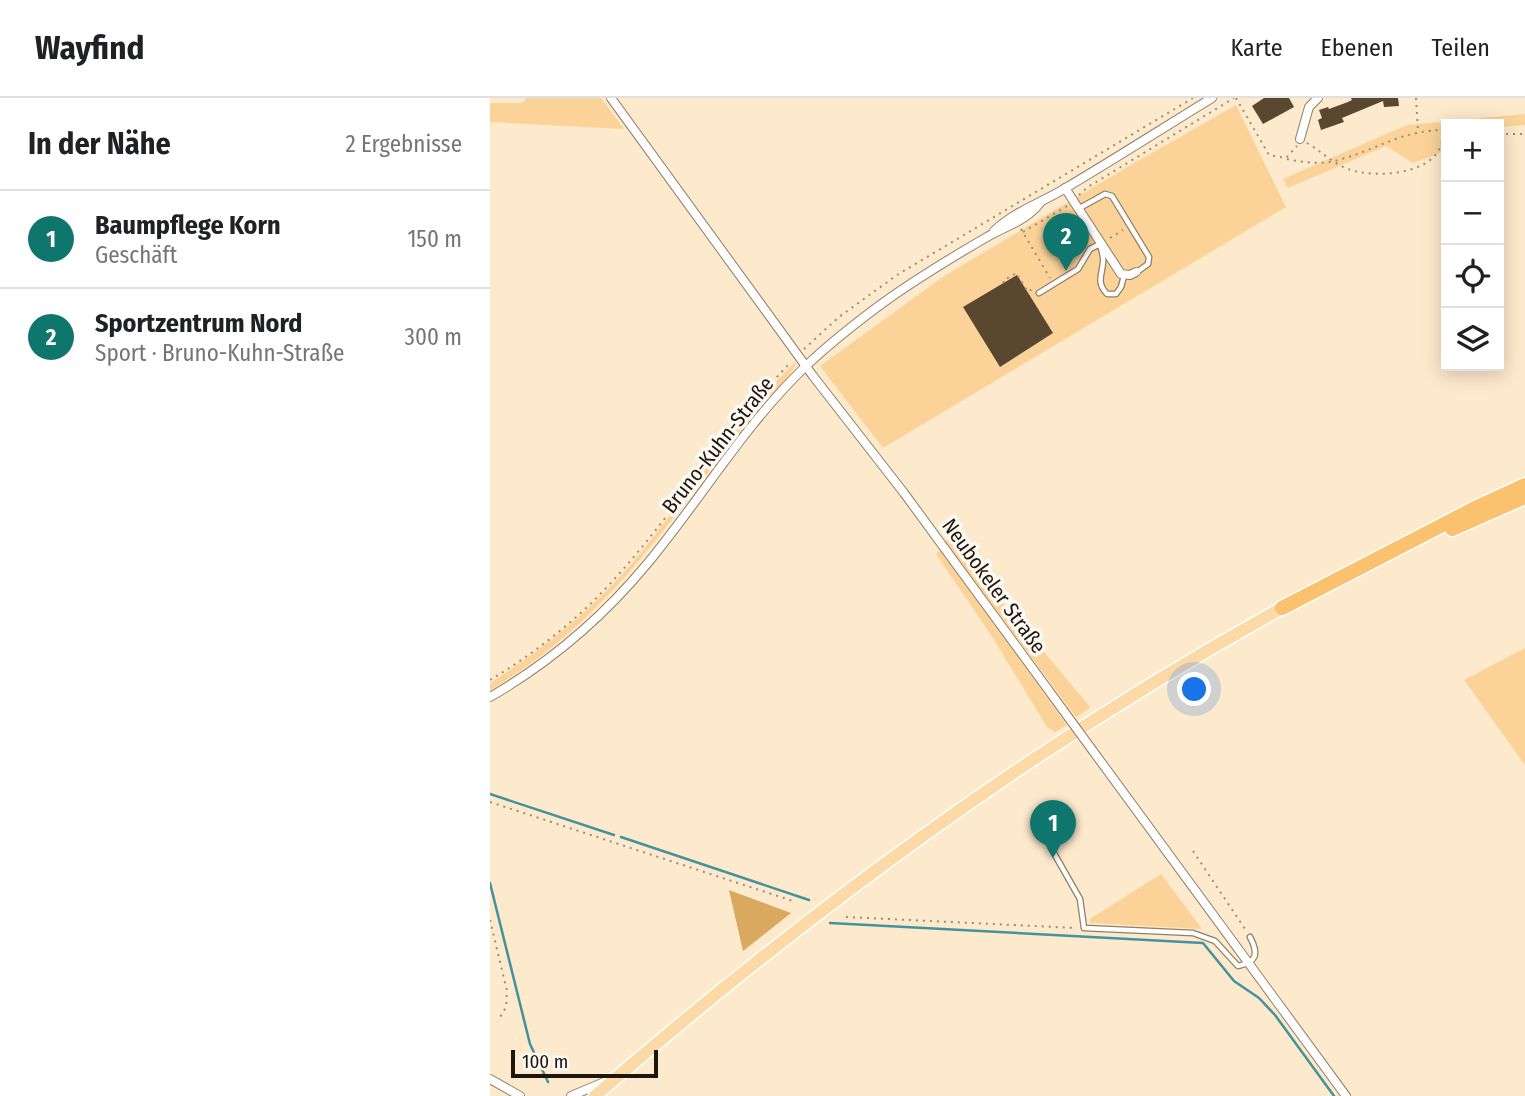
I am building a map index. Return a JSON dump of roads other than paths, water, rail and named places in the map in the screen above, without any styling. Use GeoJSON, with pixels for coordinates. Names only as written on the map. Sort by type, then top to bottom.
{"type":"FeatureCollection","features":[{"type":"Feature","properties":{"kind":"highway"},"geometry":{"type":"LineString","coordinates":[[1282,608],[1525,485]]}},
{"type":"Feature","properties":{"kind":"highway"},"geometry":{"type":"LineString","coordinates":[[1282,608],[1525,497]]}},
{"type":"Feature","properties":{"kind":"main road"},"geometry":{"type":"LineString","coordinates":[[596,1096],[767,954],[934,827],[1061,739],[1154,680],[1282,608]]}},
{"type":"Feature","properties":{"kind":"street","name":"Neubokeler Straße"},"geometry":{"type":"LineString","coordinates":[[611,98],[1346,1096]]}},
{"type":"Feature","properties":{"kind":"street","name":"Bruno-Kuhn-Straße"},"geometry":{"type":"LineString","coordinates":[[490,697],[556,653],[608,607],[647,565],[769,407],[806,366],[847,330],[911,283],[991,234],[1012,215],[1040,203],[1212,98]]}},
{"type":"Feature","properties":{"kind":"street"},"geometry":{"type":"LineString","coordinates":[[1300,139],[1309,107],[1318,98]]}},
{"type":"Feature","properties":{"kind":"street"},"geometry":{"type":"LineString","coordinates":[[1065,188],[1071,203],[1079,209],[1124,276],[1136,272]]}},
{"type":"Feature","properties":{"kind":"street"},"geometry":{"type":"LineString","coordinates":[[571,1096],[621,1074]]}},
{"type":"Feature","properties":{"kind":"street"},"geometry":{"type":"LineString","coordinates":[[490,1079],[520,1096]]}},
{"type":"Feature","properties":{"kind":"lane"},"geometry":{"type":"LineString","coordinates":[[1079,209],[1105,194],[1112,196],[1149,257],[1148,264],[1136,272]]}},
{"type":"Feature","properties":{"kind":"lane"},"geometry":{"type":"LineString","coordinates":[[1037,293],[1078,269],[1090,249],[1100,244],[1104,260],[1099,278],[1101,288],[1107,294],[1116,293],[1124,276]]}},
{"type":"Feature","properties":{"kind":"lane"},"geometry":{"type":"LineString","coordinates":[[1041,808],[1051,848],[1080,899],[1084,928],[1193,933],[1215,941],[1238,967],[1249,964],[1255,957],[1255,947],[1250,937]]}},
{"type":"Feature","properties":{"kind":"waterway"},"geometry":{"type":"LineString","coordinates":[[490,794],[614,835]]}},
{"type":"Feature","properties":{"kind":"waterway"},"geometry":{"type":"LineString","coordinates":[[621,837],[809,900]]}},
{"type":"Feature","properties":{"kind":"waterway"},"geometry":{"type":"LineString","coordinates":[[490,883],[530,1044],[548,1082]]}},
{"type":"Feature","properties":{"kind":"waterway"},"geometry":{"type":"LineString","coordinates":[[830,923],[1203,943],[1234,981],[1259,998],[1275,1015],[1334,1096]]}},
{"type":"Feature","properties":{"kind":"place","name":"Sportzentrum Nord"},"geometry":{"type":"Point","coordinates":[1066,271]}},
{"type":"Feature","properties":{"kind":"place","name":"Baumpflege Korn"},"geometry":{"type":"Point","coordinates":[1053,858]}}]}
